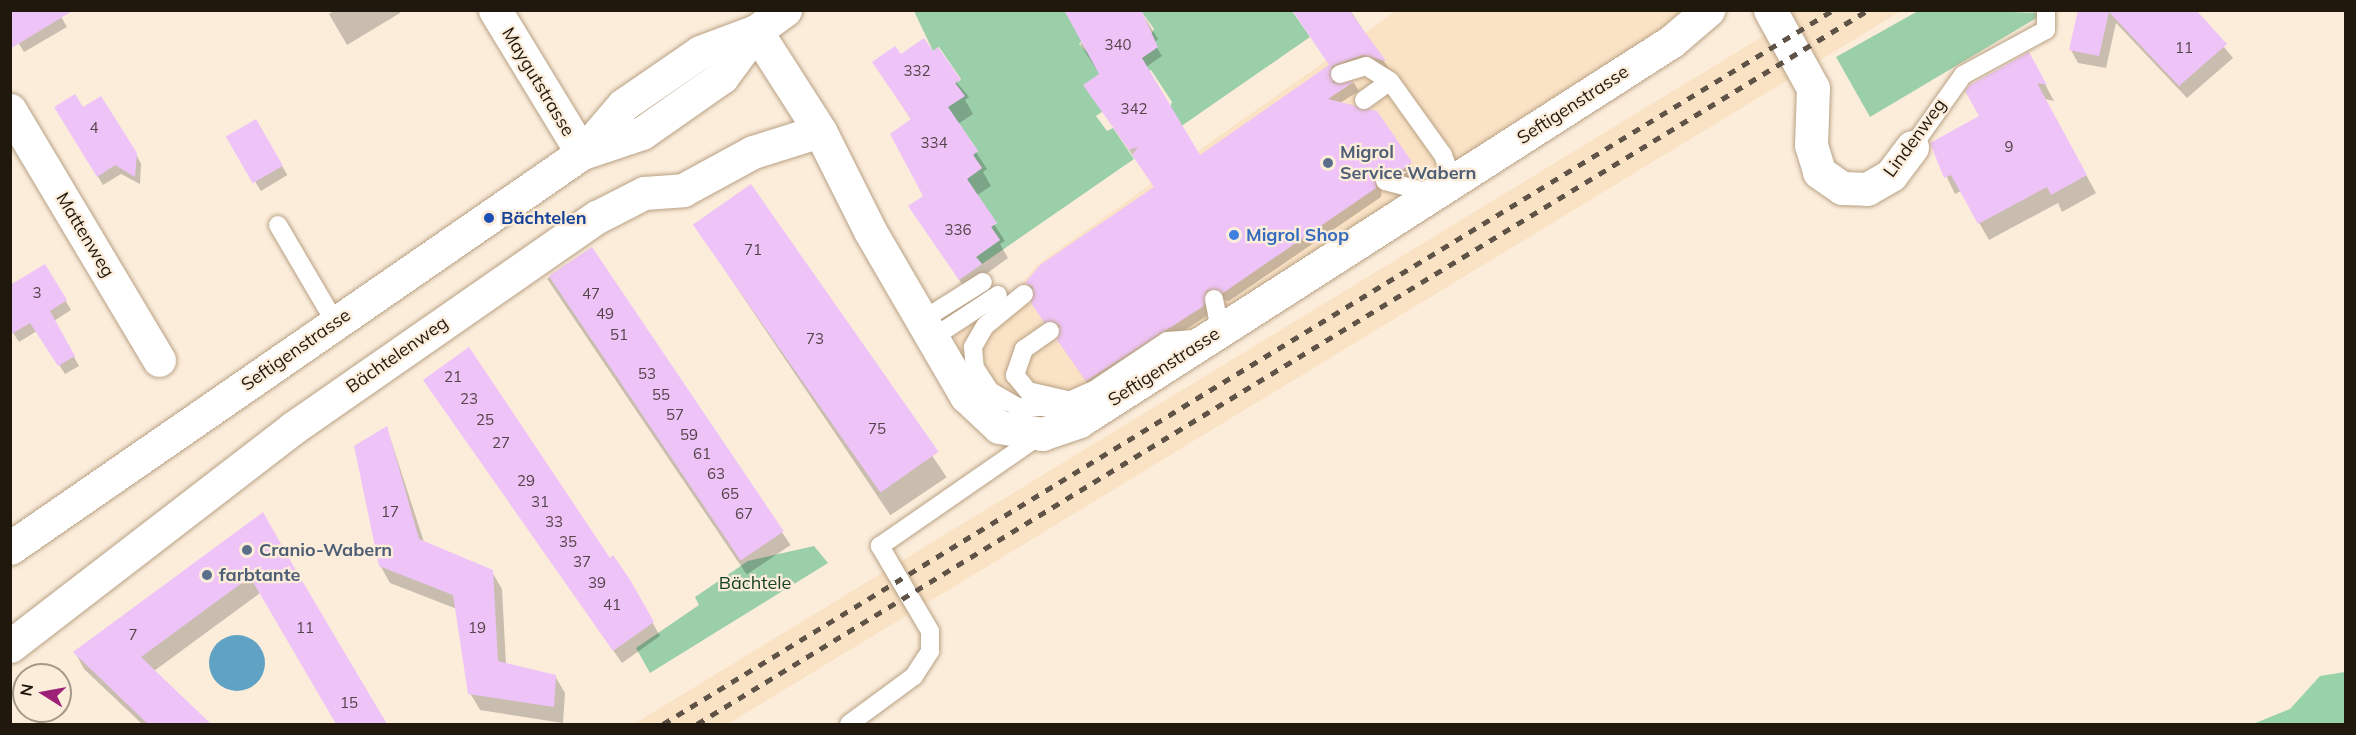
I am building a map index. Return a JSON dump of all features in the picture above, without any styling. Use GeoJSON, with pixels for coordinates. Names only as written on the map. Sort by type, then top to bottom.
{"type":"FeatureCollection","features":[{"type":"Feature","properties":{"kind":"street","name":"Maygutstrasse"},"geometry":{"type":"LineString","coordinates":[[495,10],[582,153]]}},
{"type":"Feature","properties":{"kind":"street","name":"Seftigenstrasse"},"geometry":{"type":"LineString","coordinates":[[10,548],[582,153],[623,105],[700,52],[756,31],[785,10]]}},
{"type":"Feature","properties":{"kind":"street","name":"Seftigenstrasse"},"geometry":{"type":"LineString","coordinates":[[756,31],[820,131],[926,330],[982,415],[1012,431],[1042,434],[1079,421],[1672,42],[1708,10]]}},
{"type":"Feature","properties":{"kind":"street","name":"Lindenweg"},"geometry":{"type":"LineString","coordinates":[[1770,10],[1813,88],[1812,155],[1825,178],[1854,190],[1878,186],[1912,147]]}},
{"type":"Feature","properties":{"kind":"street","name":"Mattenweg"},"geometry":{"type":"LineString","coordinates":[[10,110],[159,360]]}},
{"type":"Feature","properties":{"kind":"street","name":"Bächtelenweg"},"geometry":{"type":"LineString","coordinates":[[10,646],[294,428],[597,217],[644,193],[683,190],[753,152],[820,131]]}},
{"type":"Feature","properties":{"kind":"lane","name":"Lindenweg"},"geometry":{"type":"LineString","coordinates":[[1912,147],[1963,75],[2046,30],[2046,10]]}},
{"type":"Feature","properties":{"kind":"lane"},"geometry":{"type":"LineString","coordinates":[[1340,74],[1366,66],[1390,81],[1443,155],[1444,188],[1385,181]]}},
{"type":"Feature","properties":{"kind":"lane"},"geometry":{"type":"LineString","coordinates":[[1364,99],[1390,81]]}},
{"type":"Feature","properties":{"kind":"lane"},"geometry":{"type":"LineString","coordinates":[[278,225],[335,322]]}},
{"type":"Feature","properties":{"kind":"lane"},"geometry":{"type":"LineString","coordinates":[[926,330],[983,282]]}},
{"type":"Feature","properties":{"kind":"lane"},"geometry":{"type":"LineString","coordinates":[[1024,294],[979,333],[973,347],[975,368],[990,392],[1018,407],[1042,410],[1070,401],[1167,341],[1214,334],[1214,299]]}},
{"type":"Feature","properties":{"kind":"lane"},"geometry":{"type":"LineString","coordinates":[[926,330],[998,295]]}},
{"type":"Feature","properties":{"kind":"lane"},"geometry":{"type":"LineString","coordinates":[[1050,331],[1020,356],[1017,381],[1036,395],[1070,401]]}},
{"type":"Feature","properties":{"kind":"lane"},"geometry":{"type":"LineString","coordinates":[[849,724],[914,676],[930,651],[930,631],[880,546],[1042,434]]}},
{"type":"Feature","properties":{"kind":"shaded area"},"geometry":{"type":"Polygon","coordinates":[[[1396,11],[1690,11],[1047,422],[1010,417],[951,348],[959,332],[1015,292],[1037,265],[1396,11]]]}},
{"type":"Feature","properties":{"kind":"shaded area"},"geometry":{"type":"Polygon","coordinates":[[[1785,11],[1901,11],[728,724],[634,724],[1791,19],[1785,11]]]}},
{"type":"Feature","properties":{"kind":"green space"},"geometry":{"type":"Polygon","coordinates":[[[914,11],[1069,11],[1084,39],[1079,44],[1105,70],[1102,112],[1096,116],[1107,131],[1113,128],[1134,159],[982,264],[976,257],[1000,240],[991,227],[997,223],[961,183],[982,168],[973,155],[978,151],[956,119],[942,111],[964,96],[955,83],[961,79],[939,47],[933,51],[914,11]]]}},
{"type":"Feature","properties":{"kind":"green space"},"geometry":{"type":"Polygon","coordinates":[[[1141,11],[1292,11],[1310,37],[1157,143],[1172,102],[1151,70],[1144,73],[1136,62],[1154,29],[1141,11]]]}},
{"type":"Feature","properties":{"kind":"green space"},"geometry":{"type":"Polygon","coordinates":[[[1918,11],[2045,13],[1870,117],[1836,57],[1918,11]]]}},
{"type":"Feature","properties":{"kind":"green space","name":"Bächtele"},"geometry":{"type":"Polygon","coordinates":[[[814,546],[828,563],[650,673],[636,648],[699,605],[695,597],[748,561],[814,546]]]}},
{"type":"Feature","properties":{"kind":"green space"},"geometry":{"type":"Polygon","coordinates":[[[2345,672],[2345,724],[2253,724],[2290,709],[2320,676],[2345,672]]]}},
{"type":"Feature","properties":{"kind":"water"},"geometry":{"type":"Polygon","coordinates":[[[237,635],[248,637],[257,643],[263,652],[265,663],[263,674],[257,683],[248,689],[237,691],[226,689],[217,683],[211,674],[209,663],[211,652],[217,643],[226,637],[237,635]]]}},
{"type":"Feature","properties":{"kind":"building"},"geometry":{"type":"Polygon","coordinates":[[[10,10],[74,10],[10,49],[10,10]]]}},
{"type":"Feature","properties":{"kind":"building"},"geometry":{"type":"Polygon","coordinates":[[[1064,10],[1141,10],[1158,47],[1142,58],[1200,155],[1329,65],[1292,10],[1349,10],[1386,61],[1363,55],[1332,66],[1333,83],[1355,81],[1328,99],[1377,111],[1412,162],[1398,173],[1377,173],[1376,188],[1223,293],[1207,290],[1204,306],[1086,381],[1057,340],[1060,325],[1044,322],[1031,303],[1033,287],[1025,283],[1040,265],[1154,187],[1132,155],[1138,147],[1129,150],[1083,85],[1099,74],[1064,10]]]}},
{"type":"Feature","properties":{"kind":"building"},"geometry":{"type":"Polygon","coordinates":[[[2078,10],[2196,10],[2227,44],[2179,86],[2109,12],[2099,56],[2069,50],[2078,10]]]}},
{"type":"Feature","properties":{"kind":"building"},"geometry":{"type":"Polygon","coordinates":[[[924,38],[933,51],[938,47],[961,80],[955,83],[965,96],[948,107],[978,151],[973,155],[982,168],[967,179],[997,223],[991,227],[1000,240],[976,257],[982,264],[959,280],[908,206],[923,196],[890,134],[911,119],[872,62],[895,46],[901,54],[924,38]]]}},
{"type":"Feature","properties":{"kind":"building"},"geometry":{"type":"Polygon","coordinates":[[[2029,52],[2047,85],[2037,83],[2087,175],[2051,195],[2047,187],[1978,224],[1951,175],[1944,178],[1930,143],[1979,116],[1965,91],[1970,85],[2029,52]]]}},
{"type":"Feature","properties":{"kind":"building"},"geometry":{"type":"Polygon","coordinates":[[[75,94],[83,107],[101,96],[137,153],[135,177],[115,165],[97,177],[54,107],[75,94]]]}},
{"type":"Feature","properties":{"kind":"building"},"geometry":{"type":"Polygon","coordinates":[[[256,119],[283,166],[253,183],[226,136],[256,119]]]}},
{"type":"Feature","properties":{"kind":"building"},"geometry":{"type":"Polygon","coordinates":[[[751,184],[939,452],[880,493],[693,225],[751,184]]]}},
{"type":"Feature","properties":{"kind":"building"},"geometry":{"type":"Polygon","coordinates":[[[592,247],[784,531],[741,560],[549,276],[592,247]]]}},
{"type":"Feature","properties":{"kind":"building"},"geometry":{"type":"Polygon","coordinates":[[[45,264],[67,300],[50,311],[75,356],[58,366],[30,323],[10,335],[10,285],[45,264]]]}},
{"type":"Feature","properties":{"kind":"building"},"geometry":{"type":"Polygon","coordinates":[[[469,347],[610,558],[613,555],[629,578],[654,622],[613,651],[423,380],[469,347]]]}},
{"type":"Feature","properties":{"kind":"building"},"geometry":{"type":"Polygon","coordinates":[[[387,426],[419,539],[493,570],[498,661],[556,675],[554,707],[468,694],[453,595],[379,566],[354,446],[387,426]]]}},
{"type":"Feature","properties":{"kind":"building"},"geometry":{"type":"Polygon","coordinates":[[[263,512],[387,724],[336,724],[250,577],[141,657],[211,724],[148,724],[73,652],[263,512]]]}},
{"type":"Feature","properties":{"kind":"railway"},"geometry":{"type":"LineString","coordinates":[[663,724],[1833,10]]}},
{"type":"Feature","properties":{"kind":"railway"},"geometry":{"type":"LineString","coordinates":[[697,724],[1868,10]]}},
{"type":"Feature","properties":{"kind":"place","name":"Migrol Service Wabern"},"geometry":{"type":"Point","coordinates":[1328,163]}},
{"type":"Feature","properties":{"kind":"place","name":"Bächtelen"},"geometry":{"type":"Point","coordinates":[489,218]}},
{"type":"Feature","properties":{"kind":"place","name":"Migrol Shop"},"geometry":{"type":"Point","coordinates":[1234,235]}},
{"type":"Feature","properties":{"kind":"place","name":"Cranio-Wabern"},"geometry":{"type":"Point","coordinates":[247,550]}},
{"type":"Feature","properties":{"kind":"place","name":"farbtante"},"geometry":{"type":"Point","coordinates":[207,575]}}]}
